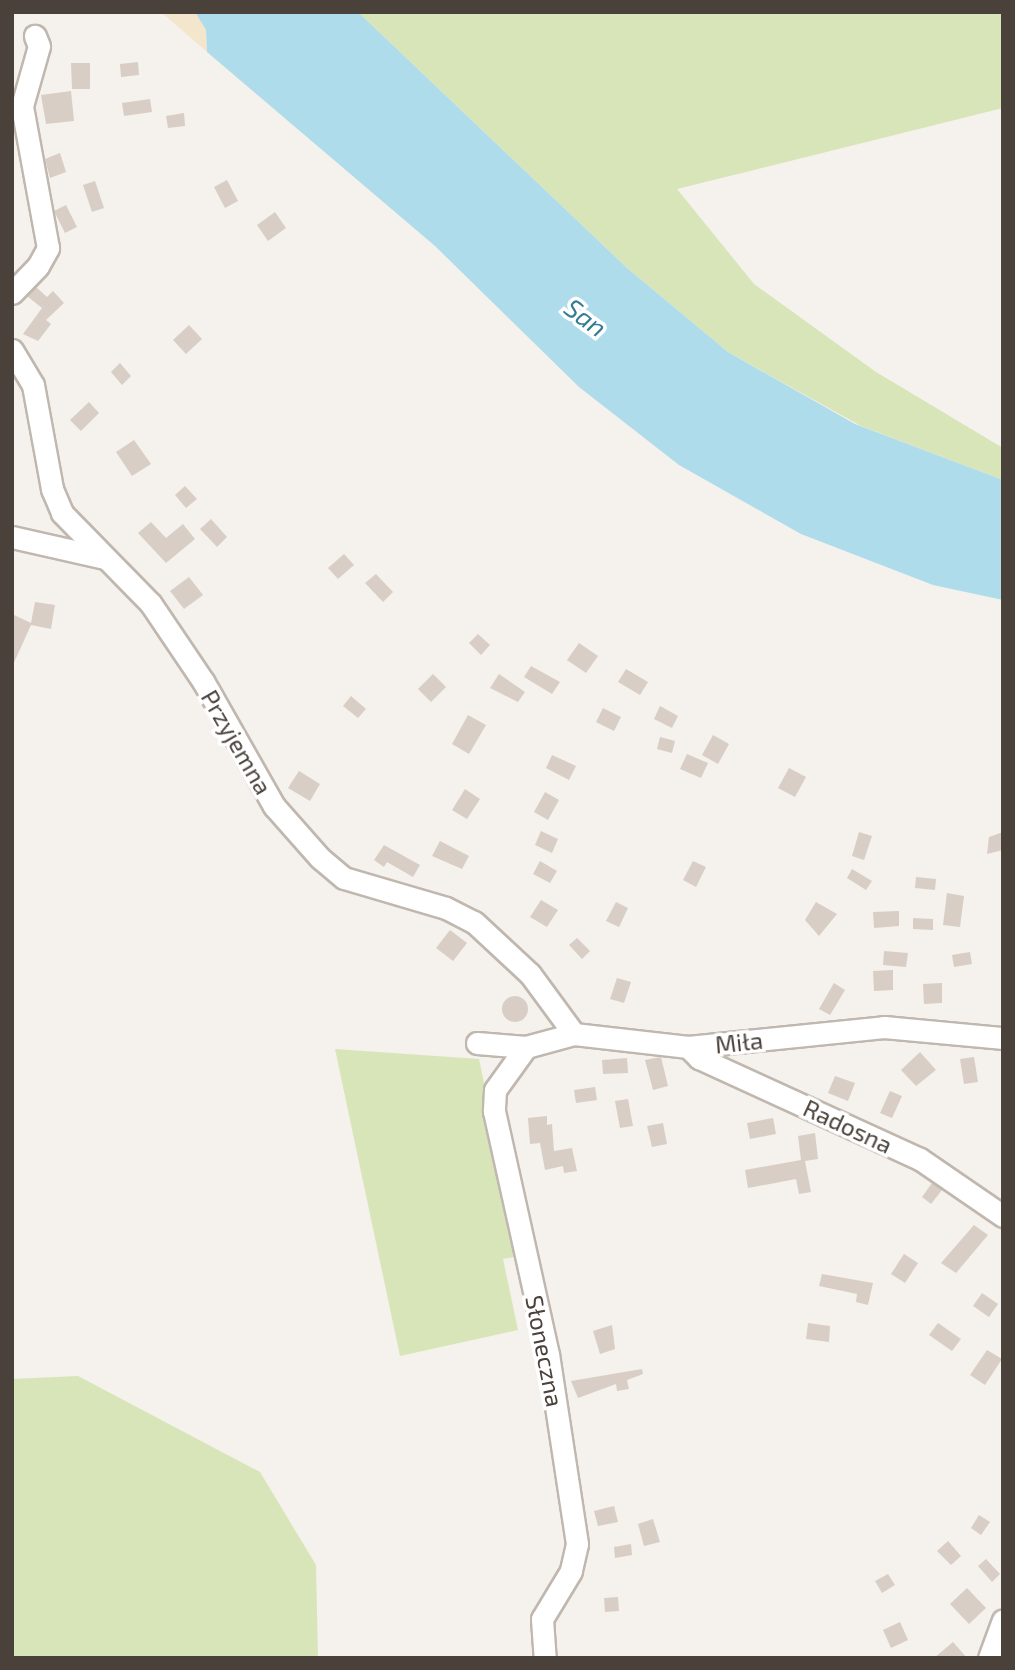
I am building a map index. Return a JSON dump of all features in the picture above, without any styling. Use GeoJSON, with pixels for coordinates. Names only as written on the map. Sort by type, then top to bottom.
{"type":"FeatureCollection","features":[{"type":"Feature","properties":{"kind":"street"},"geometry":{"type":"LineString","coordinates":[[12,293],[38,266],[48,248],[22,106],[40,46],[35,36]]}},
{"type":"Feature","properties":{"kind":"street","name":"Przyjemna"},"geometry":{"type":"LineString","coordinates":[[12,349],[33,385],[52,489],[62,513],[151,604],[202,681],[274,806],[320,858],[344,878],[446,908],[474,922],[530,974],[574,1034]]}},
{"type":"Feature","properties":{"kind":"street"},"geometry":{"type":"LineString","coordinates":[[12,537],[105,558]]}},
{"type":"Feature","properties":{"kind":"street","name":"Miła"},"geometry":{"type":"LineString","coordinates":[[477,1043],[526,1047],[574,1034],[688,1047],[884,1027],[1003,1038]]}},
{"type":"Feature","properties":{"kind":"street","name":"Słoneczna"},"geometry":{"type":"LineString","coordinates":[[526,1047],[495,1090],[494,1111],[548,1354],[577,1544],[571,1572],[542,1619],[545,1658]]}},
{"type":"Feature","properties":{"kind":"street","name":"Radosna"},"geometry":{"type":"LineString","coordinates":[[688,1047],[699,1058],[920,1159],[1003,1216]]}},
{"type":"Feature","properties":{"kind":"street"},"geometry":{"type":"LineString","coordinates":[[989,1658],[1003,1620]]}},
{"type":"Feature","properties":{"kind":"green space"},"geometry":{"type":"Polygon","coordinates":[[[358,12],[1003,12],[1003,108],[677,189],[754,284],[876,372],[1003,448],[1003,480],[861,426],[728,352],[627,268],[358,12]]]}},
{"type":"Feature","properties":{"kind":"green space"},"geometry":{"type":"Polygon","coordinates":[[[335,1049],[479,1059],[520,1256],[503,1259],[518,1330],[400,1356],[335,1049]]]}},
{"type":"Feature","properties":{"kind":"green space"},"geometry":{"type":"Polygon","coordinates":[[[78,1376],[260,1472],[316,1565],[318,1658],[12,1658],[12,1379],[78,1376]]]}},
{"type":"Feature","properties":{"kind":"sand"},"geometry":{"type":"Polygon","coordinates":[[[161,12],[195,12],[206,30],[207,52],[161,12]]]}},
{"type":"Feature","properties":{"kind":"water","name":"San"},"geometry":{"type":"Polygon","coordinates":[[[195,12],[358,12],[627,268],[728,352],[855,424],[1003,480],[1003,600],[933,585],[801,534],[679,465],[579,387],[435,246],[207,52],[206,30],[195,12]]]}},
{"type":"Feature","properties":{"kind":"building"},"geometry":{"type":"Polygon","coordinates":[[[138,62],[139,75],[121,77],[120,64],[138,62]]]}},
{"type":"Feature","properties":{"kind":"building"},"geometry":{"type":"Polygon","coordinates":[[[71,63],[90,63],[90,89],[72,89],[71,63]]]}},
{"type":"Feature","properties":{"kind":"building"},"geometry":{"type":"Polygon","coordinates":[[[71,91],[74,121],[46,124],[41,95],[71,91]]]}},
{"type":"Feature","properties":{"kind":"building"},"geometry":{"type":"Polygon","coordinates":[[[150,99],[152,112],[124,116],[122,103],[150,99]]]}},
{"type":"Feature","properties":{"kind":"building"},"geometry":{"type":"Polygon","coordinates":[[[184,113],[185,126],[168,128],[166,116],[184,113]]]}},
{"type":"Feature","properties":{"kind":"building"},"geometry":{"type":"Polygon","coordinates":[[[60,153],[66,172],[50,178],[45,159],[60,153]]]}},
{"type":"Feature","properties":{"kind":"building"},"geometry":{"type":"Polygon","coordinates":[[[227,180],[238,201],[225,208],[214,187],[227,180]]]}},
{"type":"Feature","properties":{"kind":"building"},"geometry":{"type":"Polygon","coordinates":[[[95,181],[104,208],[92,212],[83,185],[95,181]]]}},
{"type":"Feature","properties":{"kind":"building"},"geometry":{"type":"Polygon","coordinates":[[[66,205],[77,227],[65,233],[54,211],[66,205]]]}},
{"type":"Feature","properties":{"kind":"building"},"geometry":{"type":"Polygon","coordinates":[[[275,212],[286,228],[268,241],[257,225],[275,212]]]}},
{"type":"Feature","properties":{"kind":"building"},"geometry":{"type":"Polygon","coordinates":[[[36,287],[47,297],[53,291],[64,303],[46,320],[51,324],[38,341],[23,334],[42,308],[27,296],[36,287]]]}},
{"type":"Feature","properties":{"kind":"building"},"geometry":{"type":"Polygon","coordinates":[[[189,325],[202,339],[186,354],[173,340],[189,325]]]}},
{"type":"Feature","properties":{"kind":"building"},"geometry":{"type":"Polygon","coordinates":[[[120,363],[131,376],[122,385],[111,372],[120,363]]]}},
{"type":"Feature","properties":{"kind":"building"},"geometry":{"type":"Polygon","coordinates":[[[89,402],[99,413],[81,431],[70,420],[89,402]]]}},
{"type":"Feature","properties":{"kind":"building"},"geometry":{"type":"Polygon","coordinates":[[[134,440],[151,464],[132,476],[116,452],[134,440]]]}},
{"type":"Feature","properties":{"kind":"building"},"geometry":{"type":"Polygon","coordinates":[[[185,486],[197,499],[186,508],[175,495],[185,486]]]}},
{"type":"Feature","properties":{"kind":"building"},"geometry":{"type":"Polygon","coordinates":[[[211,519],[227,537],[217,547],[200,529],[211,519]]]}},
{"type":"Feature","properties":{"kind":"building"},"geometry":{"type":"Polygon","coordinates":[[[151,522],[166,538],[183,524],[195,539],[166,563],[138,533],[151,522]]]}},
{"type":"Feature","properties":{"kind":"building"},"geometry":{"type":"Polygon","coordinates":[[[344,554],[354,565],[338,579],[328,568],[344,554]]]}},
{"type":"Feature","properties":{"kind":"building"},"geometry":{"type":"Polygon","coordinates":[[[376,574],[393,592],[383,602],[365,583],[376,574]]]}},
{"type":"Feature","properties":{"kind":"building"},"geometry":{"type":"Polygon","coordinates":[[[189,577],[203,595],[184,609],[170,591],[189,577]]]}},
{"type":"Feature","properties":{"kind":"building"},"geometry":{"type":"Polygon","coordinates":[[[35,602],[55,605],[51,629],[31,625],[12,667],[12,614],[31,623],[35,602]]]}},
{"type":"Feature","properties":{"kind":"building"},"geometry":{"type":"Polygon","coordinates":[[[478,634],[490,645],[481,655],[469,643],[478,634]]]}},
{"type":"Feature","properties":{"kind":"building"},"geometry":{"type":"Polygon","coordinates":[[[579,643],[598,656],[586,673],[567,660],[579,643]]]}},
{"type":"Feature","properties":{"kind":"building"},"geometry":{"type":"Polygon","coordinates":[[[531,666],[560,682],[552,694],[524,677],[531,666]]]}},
{"type":"Feature","properties":{"kind":"building"},"geometry":{"type":"Polygon","coordinates":[[[626,669],[648,682],[640,695],[618,682],[626,669]]]}},
{"type":"Feature","properties":{"kind":"building"},"geometry":{"type":"Polygon","coordinates":[[[433,674],[446,687],[431,702],[418,689],[433,674]]]}},
{"type":"Feature","properties":{"kind":"building"},"geometry":{"type":"Polygon","coordinates":[[[499,674],[525,692],[518,702],[490,688],[499,674]]]}},
{"type":"Feature","properties":{"kind":"building"},"geometry":{"type":"Polygon","coordinates":[[[351,696],[366,709],[358,718],[343,706],[351,696]]]}},
{"type":"Feature","properties":{"kind":"building"},"geometry":{"type":"Polygon","coordinates":[[[660,706],[678,716],[672,728],[654,719],[660,706]]]}},
{"type":"Feature","properties":{"kind":"building"},"geometry":{"type":"Polygon","coordinates":[[[603,708],[621,717],[614,731],[596,722],[603,708]]]}},
{"type":"Feature","properties":{"kind":"building"},"geometry":{"type":"Polygon","coordinates":[[[468,715],[486,725],[469,754],[452,744],[468,715]]]}},
{"type":"Feature","properties":{"kind":"building"},"geometry":{"type":"Polygon","coordinates":[[[713,735],[729,744],[718,764],[702,755],[713,735]]]}},
{"type":"Feature","properties":{"kind":"building"},"geometry":{"type":"Polygon","coordinates":[[[660,737],[675,741],[672,753],[657,749],[660,737]]]}},
{"type":"Feature","properties":{"kind":"building"},"geometry":{"type":"Polygon","coordinates":[[[687,754],[708,763],[701,778],[680,769],[687,754]]]}},
{"type":"Feature","properties":{"kind":"building"},"geometry":{"type":"Polygon","coordinates":[[[552,755],[576,766],[569,780],[546,768],[552,755]]]}},
{"type":"Feature","properties":{"kind":"building"},"geometry":{"type":"Polygon","coordinates":[[[789,768],[806,777],[795,797],[778,788],[789,768]]]}},
{"type":"Feature","properties":{"kind":"building"},"geometry":{"type":"Polygon","coordinates":[[[299,771],[320,784],[310,801],[288,788],[299,771]]]}},
{"type":"Feature","properties":{"kind":"building"},"geometry":{"type":"Polygon","coordinates":[[[465,789],[480,799],[467,819],[452,810],[465,789]]]}},
{"type":"Feature","properties":{"kind":"building"},"geometry":{"type":"Polygon","coordinates":[[[545,792],[559,800],[548,820],[534,812],[545,792]]]}},
{"type":"Feature","properties":{"kind":"building"},"geometry":{"type":"Polygon","coordinates":[[[541,831],[558,839],[552,853],[535,845],[541,831]]]}},
{"type":"Feature","properties":{"kind":"building"},"geometry":{"type":"Polygon","coordinates":[[[859,832],[872,836],[864,860],[852,856],[859,832]]]}},
{"type":"Feature","properties":{"kind":"building"},"geometry":{"type":"Polygon","coordinates":[[[1003,832],[1003,850],[987,854],[989,837],[1003,832]]]}},
{"type":"Feature","properties":{"kind":"building"},"geometry":{"type":"Polygon","coordinates":[[[440,841],[469,856],[462,869],[432,856],[440,841]]]}},
{"type":"Feature","properties":{"kind":"building"},"geometry":{"type":"Polygon","coordinates":[[[384,845],[420,865],[413,877],[387,862],[384,867],[374,860],[384,845]]]}},
{"type":"Feature","properties":{"kind":"building"},"geometry":{"type":"Polygon","coordinates":[[[540,861],[557,871],[550,883],[533,874],[540,861]]]}},
{"type":"Feature","properties":{"kind":"building"},"geometry":{"type":"Polygon","coordinates":[[[693,861],[706,867],[696,887],[683,880],[693,861]]]}},
{"type":"Feature","properties":{"kind":"building"},"geometry":{"type":"Polygon","coordinates":[[[852,869],[872,881],[866,890],[847,878],[852,869]]]}},
{"type":"Feature","properties":{"kind":"building"},"geometry":{"type":"Polygon","coordinates":[[[916,877],[936,879],[935,890],[915,888],[916,877]]]}},
{"type":"Feature","properties":{"kind":"building"},"geometry":{"type":"Polygon","coordinates":[[[947,893],[964,896],[960,927],[943,925],[947,893]]]}},
{"type":"Feature","properties":{"kind":"building"},"geometry":{"type":"Polygon","coordinates":[[[541,900],[558,910],[547,927],[530,917],[541,900]]]}},
{"type":"Feature","properties":{"kind":"building"},"geometry":{"type":"Polygon","coordinates":[[[616,902],[628,908],[619,927],[606,921],[616,902]]]}},
{"type":"Feature","properties":{"kind":"building"},"geometry":{"type":"Polygon","coordinates":[[[816,902],[837,914],[819,936],[805,920],[816,902]]]}},
{"type":"Feature","properties":{"kind":"building"},"geometry":{"type":"Polygon","coordinates":[[[899,911],[899,926],[874,928],[873,912],[899,911]]]}},
{"type":"Feature","properties":{"kind":"building"},"geometry":{"type":"Polygon","coordinates":[[[913,918],[933,919],[933,930],[913,929],[913,918]]]}},
{"type":"Feature","properties":{"kind":"building"},"geometry":{"type":"Polygon","coordinates":[[[450,930],[467,943],[453,961],[436,948],[450,930]]]}},
{"type":"Feature","properties":{"kind":"building"},"geometry":{"type":"Polygon","coordinates":[[[577,938],[590,951],[582,959],[569,945],[577,938]]]}},
{"type":"Feature","properties":{"kind":"building"},"geometry":{"type":"Polygon","coordinates":[[[884,951],[908,953],[906,967],[883,965],[884,951]]]}},
{"type":"Feature","properties":{"kind":"building"},"geometry":{"type":"Polygon","coordinates":[[[970,952],[972,964],[954,967],[952,955],[970,952]]]}},
{"type":"Feature","properties":{"kind":"building"},"geometry":{"type":"Polygon","coordinates":[[[893,970],[893,990],[874,991],[873,971],[893,970]]]}},
{"type":"Feature","properties":{"kind":"building"},"geometry":{"type":"Polygon","coordinates":[[[617,978],[631,982],[624,1003],[610,999],[617,978]]]}},
{"type":"Feature","properties":{"kind":"building"},"geometry":{"type":"Polygon","coordinates":[[[834,983],[845,990],[830,1015],[819,1009],[834,983]]]}},
{"type":"Feature","properties":{"kind":"building"},"geometry":{"type":"Polygon","coordinates":[[[942,983],[942,1003],[924,1004],[923,984],[942,983]]]}},
{"type":"Feature","properties":{"kind":"building"},"geometry":{"type":"Polygon","coordinates":[[[515,996],[524,1000],[528,1009],[524,1018],[515,1022],[506,1018],[502,1009],[506,1000],[515,996]]]}},
{"type":"Feature","properties":{"kind":"building"},"geometry":{"type":"Polygon","coordinates":[[[920,1052],[936,1070],[916,1086],[901,1070],[920,1052]]]}},
{"type":"Feature","properties":{"kind":"building"},"geometry":{"type":"Polygon","coordinates":[[[661,1057],[668,1086],[653,1090],[645,1060],[661,1057]]]}},
{"type":"Feature","properties":{"kind":"building"},"geometry":{"type":"Polygon","coordinates":[[[974,1057],[978,1082],[964,1084],[960,1059],[974,1057]]]}},
{"type":"Feature","properties":{"kind":"building"},"geometry":{"type":"Polygon","coordinates":[[[627,1058],[628,1073],[603,1074],[602,1060],[627,1058]]]}},
{"type":"Feature","properties":{"kind":"building"},"geometry":{"type":"Polygon","coordinates":[[[835,1076],[855,1083],[848,1101],[828,1093],[835,1076]]]}},
{"type":"Feature","properties":{"kind":"building"},"geometry":{"type":"Polygon","coordinates":[[[595,1087],[597,1100],[576,1103],[574,1090],[595,1087]]]}},
{"type":"Feature","properties":{"kind":"building"},"geometry":{"type":"Polygon","coordinates":[[[890,1091],[902,1096],[892,1118],[880,1113],[890,1091]]]}},
{"type":"Feature","properties":{"kind":"building"},"geometry":{"type":"Polygon","coordinates":[[[628,1099],[633,1126],[620,1128],[615,1101],[628,1099]]]}},
{"type":"Feature","properties":{"kind":"building"},"geometry":{"type":"Polygon","coordinates":[[[547,1116],[547,1125],[552,1124],[554,1151],[572,1148],[577,1171],[564,1173],[563,1166],[545,1170],[540,1143],[530,1144],[528,1118],[547,1116]]]}},
{"type":"Feature","properties":{"kind":"building"},"geometry":{"type":"Polygon","coordinates":[[[773,1118],[776,1134],[750,1139],[747,1123],[773,1118]]]}},
{"type":"Feature","properties":{"kind":"building"},"geometry":{"type":"Polygon","coordinates":[[[663,1123],[667,1144],[652,1147],[647,1126],[663,1123]]]}},
{"type":"Feature","properties":{"kind":"building"},"geometry":{"type":"Polygon","coordinates":[[[815,1133],[818,1159],[805,1161],[811,1192],[799,1194],[796,1179],[748,1188],[745,1170],[801,1160],[798,1136],[815,1133]]]}},
{"type":"Feature","properties":{"kind":"building"},"geometry":{"type":"Polygon","coordinates":[[[932,1183],[942,1190],[931,1204],[922,1197],[932,1183]]]}},
{"type":"Feature","properties":{"kind":"building"},"geometry":{"type":"Polygon","coordinates":[[[974,1225],[988,1235],[956,1273],[941,1263],[974,1225]]]}},
{"type":"Feature","properties":{"kind":"building"},"geometry":{"type":"Polygon","coordinates":[[[904,1254],[918,1263],[905,1283],[891,1274],[904,1254]]]}},
{"type":"Feature","properties":{"kind":"building"},"geometry":{"type":"Polygon","coordinates":[[[822,1274],[873,1283],[868,1305],[856,1302],[857,1294],[819,1286],[822,1274]]]}},
{"type":"Feature","properties":{"kind":"building"},"geometry":{"type":"Polygon","coordinates":[[[982,1293],[998,1304],[989,1317],[973,1306],[982,1293]]]}},
{"type":"Feature","properties":{"kind":"building"},"geometry":{"type":"Polygon","coordinates":[[[808,1323],[830,1326],[829,1342],[806,1339],[808,1323]]]}},
{"type":"Feature","properties":{"kind":"building"},"geometry":{"type":"Polygon","coordinates":[[[938,1323],[961,1339],[952,1351],[929,1335],[938,1323]]]}},
{"type":"Feature","properties":{"kind":"building"},"geometry":{"type":"Polygon","coordinates":[[[612,1325],[615,1349],[600,1354],[593,1331],[612,1325]]]}},
{"type":"Feature","properties":{"kind":"building"},"geometry":{"type":"Polygon","coordinates":[[[987,1350],[1002,1359],[985,1385],[970,1375],[987,1350]]]}},
{"type":"Feature","properties":{"kind":"building"},"geometry":{"type":"Polygon","coordinates":[[[642,1369],[643,1374],[627,1380],[629,1389],[617,1391],[616,1384],[578,1398],[571,1381],[642,1369]]]}},
{"type":"Feature","properties":{"kind":"building"},"geometry":{"type":"Polygon","coordinates":[[[614,1506],[618,1522],[598,1526],[594,1511],[614,1506]]]}},
{"type":"Feature","properties":{"kind":"building"},"geometry":{"type":"Polygon","coordinates":[[[979,1515],[990,1522],[981,1535],[971,1528],[979,1515]]]}},
{"type":"Feature","properties":{"kind":"building"},"geometry":{"type":"Polygon","coordinates":[[[653,1519],[660,1542],[644,1546],[638,1524],[653,1519]]]}},
{"type":"Feature","properties":{"kind":"building"},"geometry":{"type":"Polygon","coordinates":[[[948,1541],[961,1556],[951,1565],[937,1551],[948,1541]]]}},
{"type":"Feature","properties":{"kind":"building"},"geometry":{"type":"Polygon","coordinates":[[[631,1544],[632,1555],[615,1558],[614,1547],[631,1544]]]}},
{"type":"Feature","properties":{"kind":"building"},"geometry":{"type":"Polygon","coordinates":[[[986,1559],[1000,1574],[992,1582],[978,1566],[986,1559]]]}},
{"type":"Feature","properties":{"kind":"building"},"geometry":{"type":"Polygon","coordinates":[[[888,1574],[895,1585],[882,1593],[875,1581],[888,1574]]]}},
{"type":"Feature","properties":{"kind":"building"},"geometry":{"type":"Polygon","coordinates":[[[967,1588],[986,1608],[969,1624],[950,1604],[967,1588]]]}},
{"type":"Feature","properties":{"kind":"building"},"geometry":{"type":"Polygon","coordinates":[[[618,1597],[619,1611],[605,1612],[604,1598],[618,1597]]]}},
{"type":"Feature","properties":{"kind":"building"},"geometry":{"type":"Polygon","coordinates":[[[900,1622],[908,1640],[891,1648],[883,1630],[900,1622]]]}},
{"type":"Feature","properties":{"kind":"building"},"geometry":{"type":"Polygon","coordinates":[[[953,1642],[967,1658],[934,1658],[953,1642]]]}}]}
